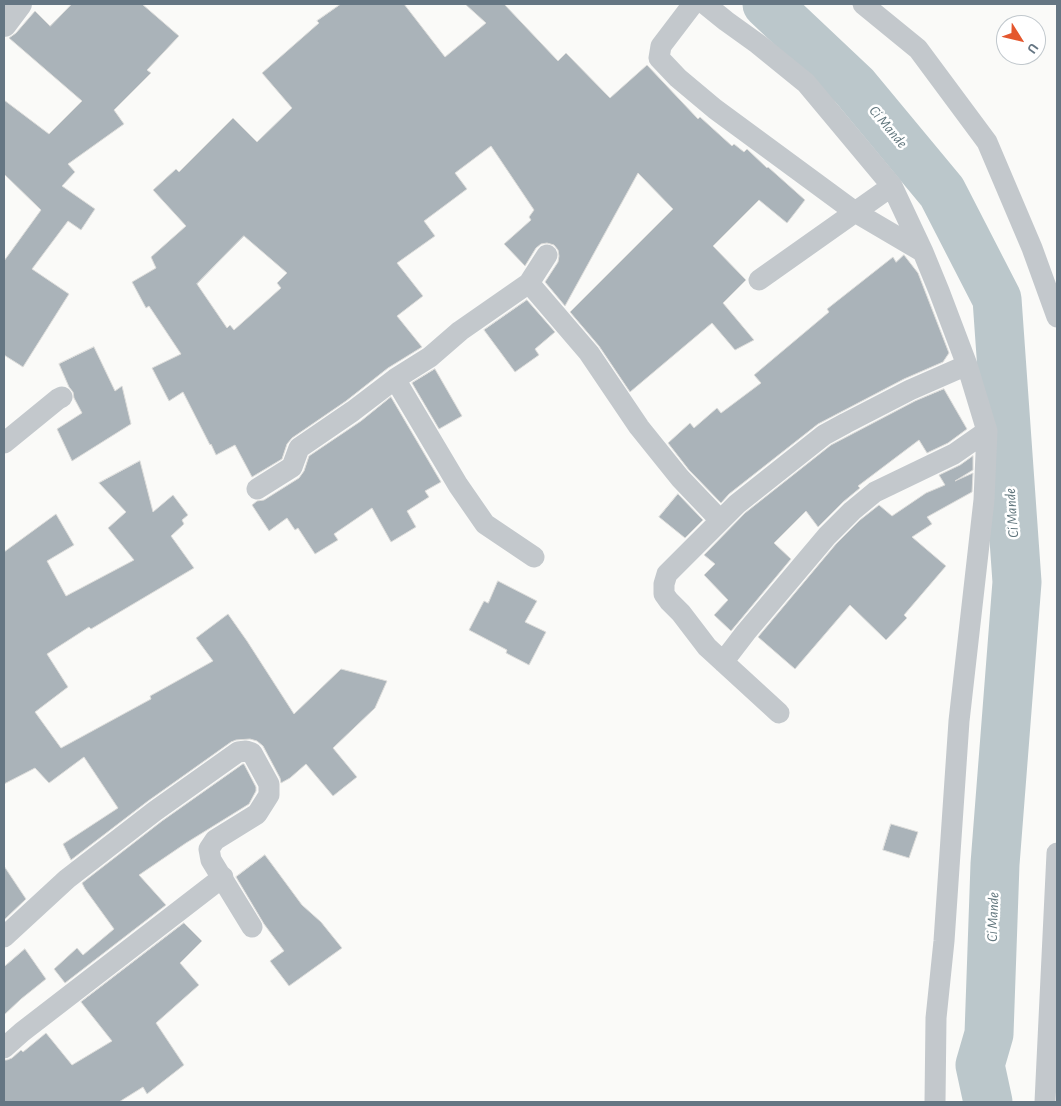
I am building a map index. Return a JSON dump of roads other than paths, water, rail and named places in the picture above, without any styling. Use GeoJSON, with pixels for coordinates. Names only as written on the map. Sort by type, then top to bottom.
{"type":"FeatureCollection","features":[{"type":"Feature","properties":{"kind":"street"},"geometry":{"type":"LineString","coordinates":[[4,24],[19,4]]}},
{"type":"Feature","properties":{"kind":"street"},"geometry":{"type":"LineString","coordinates":[[693,4],[661,46],[659,58],[678,78],[716,109],[855,212],[923,252]]}},
{"type":"Feature","properties":{"kind":"street"},"geometry":{"type":"LineString","coordinates":[[705,4],[806,83],[892,186],[923,252],[967,364],[988,431],[984,500],[959,721],[944,941],[936,1018],[934,1102]]}},
{"type":"Feature","properties":{"kind":"street"},"geometry":{"type":"LineString","coordinates":[[863,4],[918,48],[987,142],[1032,248],[1057,317]]}},
{"type":"Feature","properties":{"kind":"street"},"geometry":{"type":"LineString","coordinates":[[759,280],[892,186]]}},
{"type":"Feature","properties":{"kind":"street"},"geometry":{"type":"LineString","coordinates":[[257,489],[292,467],[299,448],[430,356],[460,331],[529,283],[547,255]]}},
{"type":"Feature","properties":{"kind":"street"},"geometry":{"type":"LineString","coordinates":[[529,283],[589,353],[645,434],[680,478],[720,520]]}},
{"type":"Feature","properties":{"kind":"street"},"geometry":{"type":"LineString","coordinates":[[779,713],[707,647],[664,594],[667,574],[737,504],[824,435],[902,394],[967,364]]}},
{"type":"Feature","properties":{"kind":"street"},"geometry":{"type":"LineString","coordinates":[[395,379],[458,485],[485,524],[534,557]]}},
{"type":"Feature","properties":{"kind":"street"},"geometry":{"type":"LineString","coordinates":[[6,437],[62,397]]}},
{"type":"Feature","properties":{"kind":"street"},"geometry":{"type":"LineString","coordinates":[[723,662],[827,536],[852,511],[875,492],[954,454],[988,431]]}},
{"type":"Feature","properties":{"kind":"street"},"geometry":{"type":"LineString","coordinates":[[4,937],[67,879],[127,832],[238,752],[246,751],[252,753],[269,784],[269,795],[257,814],[215,840],[209,849],[211,860],[252,927]]}},
{"type":"Feature","properties":{"kind":"street"},"geometry":{"type":"LineString","coordinates":[[1045,1102],[1057,853]]}},
{"type":"Feature","properties":{"kind":"street"},"geometry":{"type":"LineString","coordinates":[[4,1048],[22,1032],[223,877]]}},
{"type":"Feature","properties":{"kind":"waterway","name":"Ci Mande"},"geometry":{"type":"LineString","coordinates":[[767,4],[854,86],[942,192],[997,299],[1017,582],[995,864],[989,1034],[980,1065],[988,1102]]}}]}
